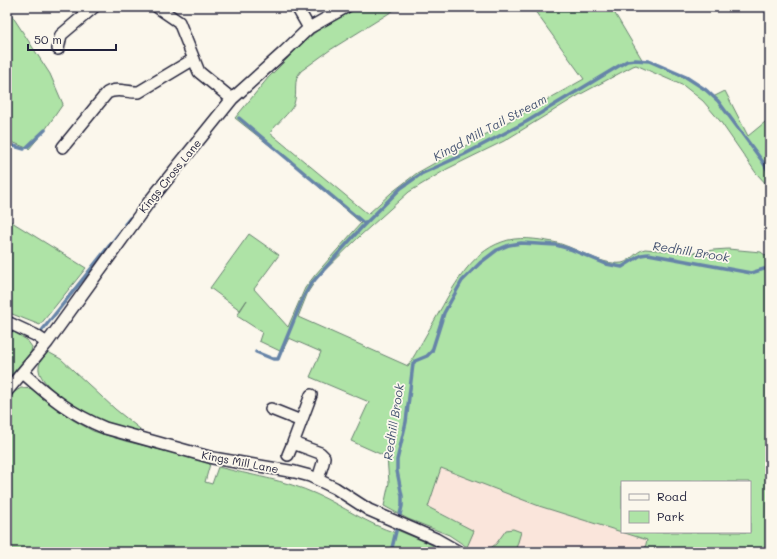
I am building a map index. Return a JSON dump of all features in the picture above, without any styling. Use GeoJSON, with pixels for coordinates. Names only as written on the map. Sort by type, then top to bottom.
{"type":"FeatureCollection","features":[{"type":"Feature","properties":{"kind":"street"},"geometry":{"type":"LineString","coordinates":[[58,49],[61,35],[94,7]]}},
{"type":"Feature","properties":{"kind":"street"},"geometry":{"type":"LineString","coordinates":[[157,7],[179,22],[199,72],[232,99]]}},
{"type":"Feature","properties":{"kind":"street"},"geometry":{"type":"LineString","coordinates":[[297,7],[309,28]]}},
{"type":"Feature","properties":{"kind":"street","name":"Kings Cross Lane"},"geometry":{"type":"LineString","coordinates":[[7,391],[47,343],[145,206],[232,99],[309,28],[346,7]]}},
{"type":"Feature","properties":{"kind":"street"},"geometry":{"type":"LineString","coordinates":[[63,147],[111,90],[139,92],[194,59]]}},
{"type":"Feature","properties":{"kind":"street"},"geometry":{"type":"LineString","coordinates":[[7,322],[35,335],[47,343]]}},
{"type":"Feature","properties":{"kind":"street","name":"Kings Mill Lane"},"geometry":{"type":"LineString","coordinates":[[23,373],[59,403],[75,414],[105,428],[213,458],[295,472],[318,479],[369,510],[436,539],[459,552]]}},
{"type":"Feature","properties":{"kind":"street"},"geometry":{"type":"LineString","coordinates":[[288,455],[311,395]]}},
{"type":"Feature","properties":{"kind":"street"},"geometry":{"type":"LineString","coordinates":[[271,409],[301,420]]}},
{"type":"Feature","properties":{"kind":"street"},"geometry":{"type":"LineString","coordinates":[[293,443],[320,453],[324,457],[324,463],[318,479]]}},
{"type":"Feature","properties":{"kind":"shaded area"},"geometry":{"type":"Polygon","coordinates":[[[441,468],[539,506],[647,540],[644,552],[471,552],[467,547],[468,544],[464,525],[428,507],[441,468]]]}},
{"type":"Feature","properties":{"kind":"green space"},"geometry":{"type":"Polygon","coordinates":[[[7,7],[9,7],[9,11],[50,74],[63,104],[45,130],[29,149],[7,140],[7,7]]]}},
{"type":"Feature","properties":{"kind":"green space"},"geometry":{"type":"Polygon","coordinates":[[[360,7],[399,7],[330,50],[301,71],[298,75],[296,83],[294,104],[270,133],[368,214],[391,193],[417,173],[584,79],[532,7],[611,7],[643,61],[649,61],[682,76],[713,97],[725,91],[748,136],[770,118],[770,188],[756,173],[720,121],[703,101],[684,86],[636,65],[633,66],[579,95],[504,141],[447,169],[409,192],[361,235],[318,277],[308,292],[298,317],[408,366],[463,273],[480,254],[491,247],[508,240],[534,239],[553,242],[570,247],[596,259],[614,263],[625,262],[645,249],[692,253],[728,249],[761,252],[770,259],[770,552],[680,552],[672,550],[671,552],[644,552],[647,540],[625,533],[751,533],[751,481],[621,481],[621,532],[539,506],[441,468],[428,507],[474,531],[467,547],[449,535],[408,519],[384,506],[389,483],[387,457],[351,441],[369,402],[310,377],[321,352],[289,338],[282,352],[259,341],[262,332],[237,316],[247,300],[240,310],[210,288],[249,234],[279,255],[254,289],[288,327],[305,288],[361,223],[288,160],[235,118],[268,78],[307,39],[322,27],[360,7]]]}},
{"type":"Feature","properties":{"kind":"green space"},"geometry":{"type":"Polygon","coordinates":[[[7,219],[86,268],[40,325],[7,312],[7,219]]]}},
{"type":"Feature","properties":{"kind":"green space"},"geometry":{"type":"Polygon","coordinates":[[[7,328],[27,340],[32,347],[31,352],[7,380],[7,328]]]}},
{"type":"Feature","properties":{"kind":"green space"},"geometry":{"type":"Polygon","coordinates":[[[48,352],[61,359],[115,409],[140,429],[138,432],[100,420],[79,409],[57,394],[42,377],[39,370],[40,363],[48,352]]]}},
{"type":"Feature","properties":{"kind":"green space"},"geometry":{"type":"Polygon","coordinates":[[[21,388],[33,389],[73,420],[93,431],[125,441],[205,461],[210,464],[205,482],[212,484],[218,467],[292,485],[316,494],[375,525],[396,533],[397,530],[428,543],[444,552],[7,552],[7,399],[11,394],[21,388]]]}},
{"type":"Feature","properties":{"kind":"green space"},"geometry":{"type":"Polygon","coordinates":[[[513,529],[521,532],[515,552],[485,552],[496,544],[506,530],[513,529]]]}},
{"type":"Feature","properties":{"kind":"waterway","name":"Kingd Mill Tail Stream"},"geometry":{"type":"LineString","coordinates":[[256,352],[273,359],[278,359],[303,298],[310,285],[362,227],[401,188],[421,174],[465,154],[526,122],[627,61],[649,61],[686,77],[706,90],[718,101],[763,162],[770,174]]}},
{"type":"Feature","properties":{"kind":"waterway"},"geometry":{"type":"LineString","coordinates":[[239,118],[365,224]]}},
{"type":"Feature","properties":{"kind":"waterway"},"geometry":{"type":"LineString","coordinates":[[27,147],[45,130]]}},
{"type":"Feature","properties":{"kind":"waterway"},"geometry":{"type":"LineString","coordinates":[[7,144],[24,149]]}},
{"type":"Feature","properties":{"kind":"waterway"},"geometry":{"type":"LineString","coordinates":[[125,224],[130,218]]}},
{"type":"Feature","properties":{"kind":"waterway"},"geometry":{"type":"LineString","coordinates":[[37,331],[40,333],[121,231]]}},
{"type":"Feature","properties":{"kind":"waterway","name":"Redhill Brook"},"geometry":{"type":"LineString","coordinates":[[391,552],[402,506],[397,460],[406,422],[413,364],[415,361],[427,356],[432,351],[444,313],[462,281],[480,263],[497,250],[509,245],[521,243],[556,245],[570,249],[606,264],[622,267],[641,255],[648,254],[751,273],[764,269],[770,269]]}},
{"type":"Feature","properties":{"kind":"waterway"},"geometry":{"type":"LineString","coordinates":[[7,316],[17,321]]}}]}
